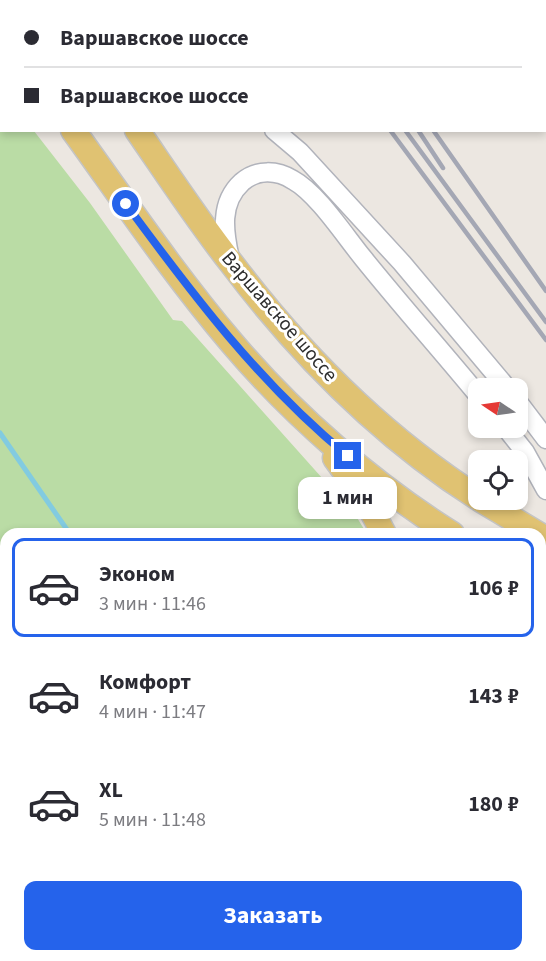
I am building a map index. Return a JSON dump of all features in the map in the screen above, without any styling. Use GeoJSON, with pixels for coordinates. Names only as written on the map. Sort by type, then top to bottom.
{"type":"FeatureCollection","features":[{"type":"Feature","properties":{"kind":"main road"},"geometry":{"type":"LineString","coordinates":[[74,132],[201,305],[240,353],[302,415],[362,468],[444,528]]}},
{"type":"Feature","properties":{"kind":"main road","name":"Варшавское шоссе"},"geometry":{"type":"LineString","coordinates":[[138,132],[231,263],[303,350],[399,439],[468,490]]}},
{"type":"Feature","properties":{"kind":"main road"},"geometry":{"type":"LineString","coordinates":[[302,415],[367,502],[381,528]]}},
{"type":"Feature","properties":{"kind":"main road","name":"Варшавское шоссе"},"geometry":{"type":"LineString","coordinates":[[499,510],[529,528]]}},
{"type":"Feature","properties":{"kind":"street"},"geometry":{"type":"LineString","coordinates":[[276,132],[300,152],[402,263],[499,378]]}},
{"type":"Feature","properties":{"kind":"street"},"geometry":{"type":"LineString","coordinates":[[231,263],[224,220],[234,192],[247,178],[256,174],[274,172],[293,179],[313,197],[468,382]]}},
{"type":"Feature","properties":{"kind":"street"},"geometry":{"type":"LineString","coordinates":[[528,414],[546,439]]}},
{"type":"Feature","properties":{"kind":"street"},"geometry":{"type":"LineString","coordinates":[[514,438],[525,452],[546,490]]}},
{"type":"Feature","properties":{"kind":"green space"},"geometry":{"type":"Polygon","coordinates":[[[0,132],[35,132],[90,203],[173,320],[182,321],[356,516],[363,528],[0,528],[0,132]]]}},
{"type":"Feature","properties":{"kind":"waterway"},"geometry":{"type":"LineString","coordinates":[[0,433],[66,528]]}},
{"type":"Feature","properties":{"kind":"railway"},"geometry":{"type":"LineString","coordinates":[[391,132],[546,340]]}},
{"type":"Feature","properties":{"kind":"railway"},"geometry":{"type":"LineString","coordinates":[[406,132],[546,322]]}},
{"type":"Feature","properties":{"kind":"railway"},"geometry":{"type":"LineString","coordinates":[[419,132],[443,168]]}},
{"type":"Feature","properties":{"kind":"railway"},"geometry":{"type":"LineString","coordinates":[[434,132],[546,291]]}},
{"type":"Feature","properties":{"kind":"route"},"geometry":{"type":"LineString","coordinates":[[126,204],[233,344],[287,401],[333,445],[348,456]]}}]}
